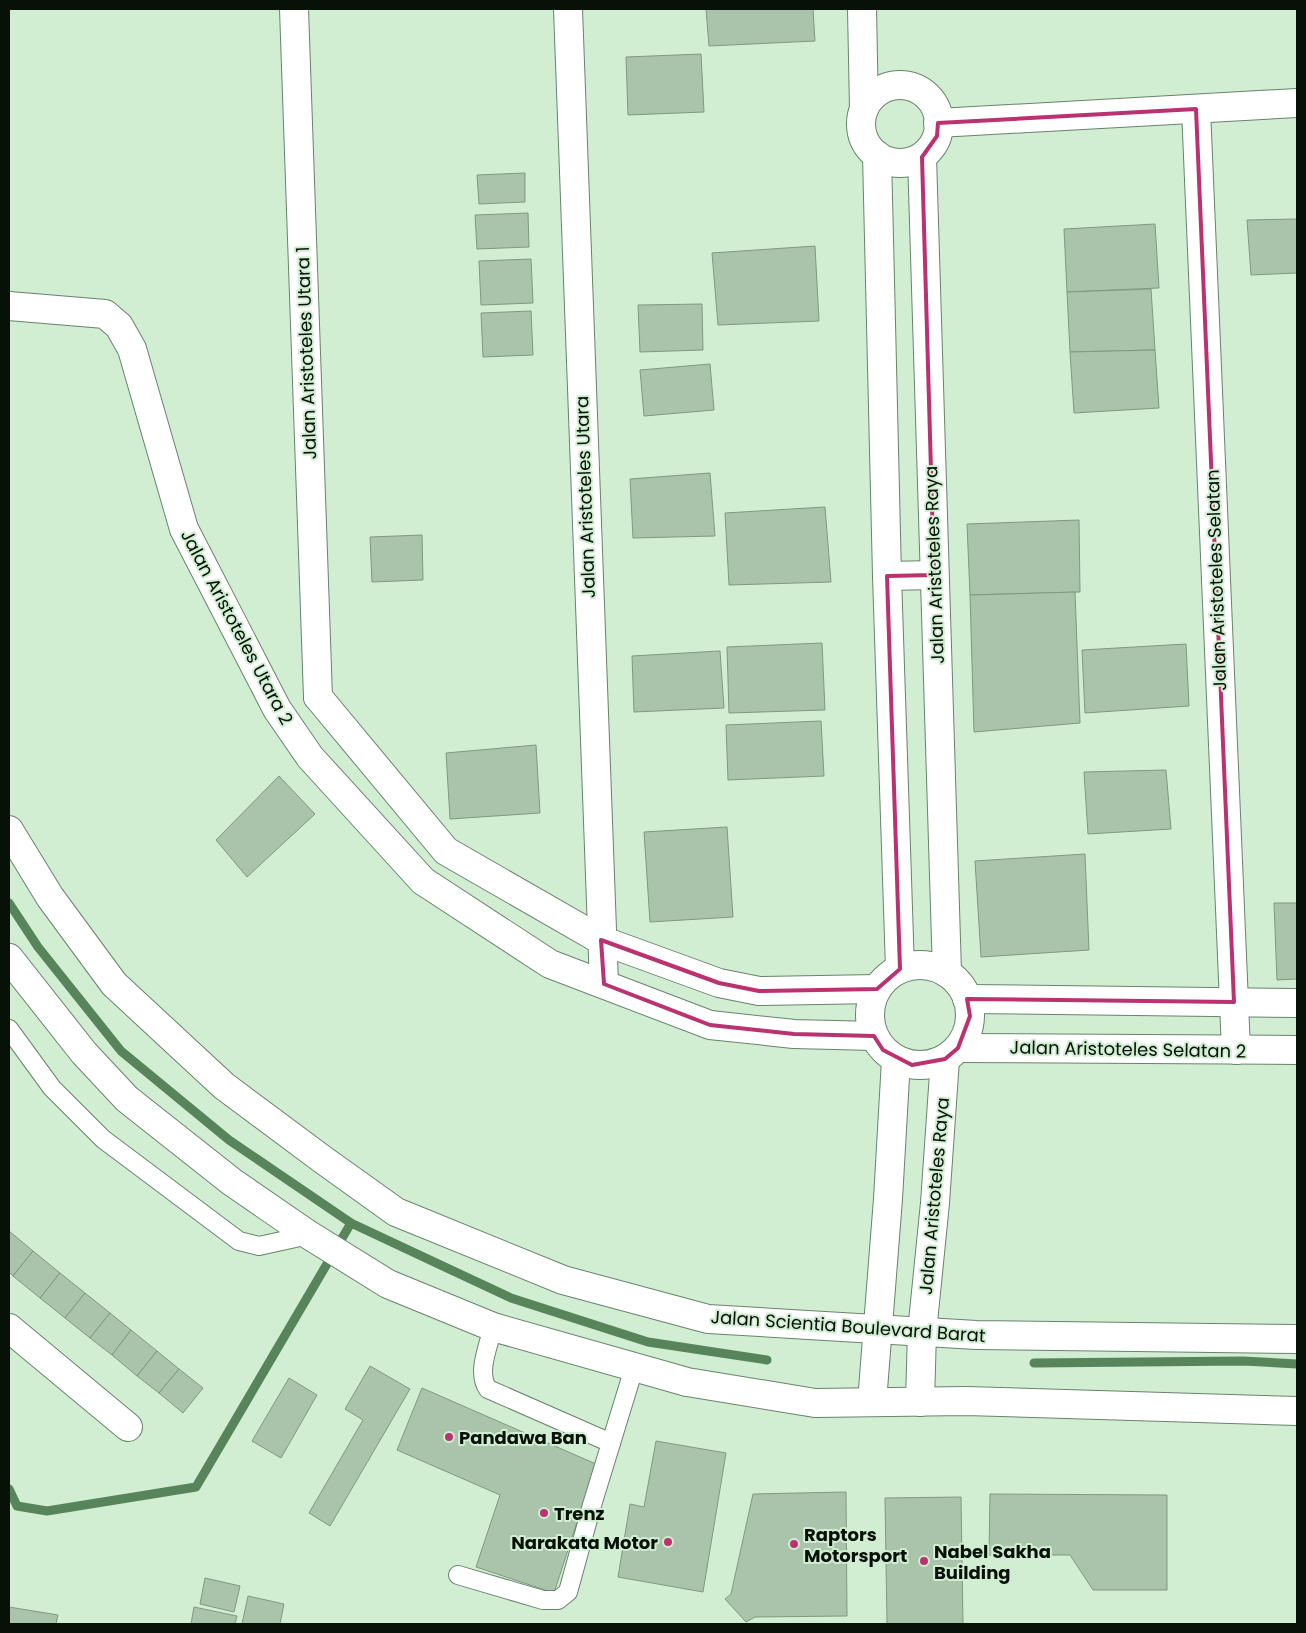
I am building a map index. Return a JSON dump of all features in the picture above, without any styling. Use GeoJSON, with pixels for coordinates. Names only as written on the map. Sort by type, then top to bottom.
{"type":"FeatureCollection","features":[{"type":"Feature","properties":{"kind":"street","name":"Jalan Aristoteles Utara 1"},"geometry":{"type":"LineString","coordinates":[[294,9],[318,697]]}},
{"type":"Feature","properties":{"kind":"street","name":"Jalan Aristoteles Utara"},"geometry":{"type":"LineString","coordinates":[[568,9],[604,984]]}},
{"type":"Feature","properties":{"kind":"street"},"geometry":{"type":"LineString","coordinates":[[862,9],[864,108],[861,121],[862,134],[868,146],[876,155],[887,161],[911,162],[922,156],[931,147],[937,136],[936,110],[929,99],[919,90],[907,86],[894,86],[882,90],[871,97],[864,108]]}},
{"type":"Feature","properties":{"kind":"street"},"geometry":{"type":"LineString","coordinates":[[938,123],[1297,103]]}},
{"type":"Feature","properties":{"kind":"street","name":"Jalan Aristoteles Selatan"},"geometry":{"type":"LineString","coordinates":[[1196,109],[1236,1050]]}},
{"type":"Feature","properties":{"kind":"street"},"geometry":{"type":"LineString","coordinates":[[876,155],[900,969]]}},
{"type":"Feature","properties":{"kind":"street","name":"Jalan Aristoteles Raya"},"geometry":{"type":"LineString","coordinates":[[922,156],[947,973]]}},
{"type":"Feature","properties":{"kind":"street","name":"Jalan Aristoteles Utara 2"},"geometry":{"type":"LineString","coordinates":[[9,306],[105,314],[118,326],[132,349],[184,530],[277,709],[310,758],[423,881],[550,964],[710,1026],[794,1034],[874,1036]]}},
{"type":"Feature","properties":{"kind":"street"},"geometry":{"type":"LineString","coordinates":[[887,576],[934,575]]}},
{"type":"Feature","properties":{"kind":"street"},"geometry":{"type":"LineString","coordinates":[[277,709],[318,697],[446,851],[601,940],[719,983],[760,991],[877,989]]}},
{"type":"Feature","properties":{"kind":"street","name":"Jalan Scientia Boulevard Barat"},"geometry":{"type":"LineString","coordinates":[[9,830],[50,897],[114,984],[224,1086],[396,1212],[563,1280],[708,1319],[922,1332],[1297,1340]]}},
{"type":"Feature","properties":{"kind":"street"},"geometry":{"type":"LineString","coordinates":[[9,958],[84,1053],[127,1099],[232,1182],[313,1237],[388,1284],[493,1327],[687,1382],[816,1403],[966,1401],[1297,1411]]}},
{"type":"Feature","properties":{"kind":"street"},"geometry":{"type":"LineString","coordinates":[[952,1053],[929,1064],[912,1065],[896,1060],[883,1050],[874,1036],[870,1021],[871,1005],[877,989],[887,977],[900,969],[916,965],[932,966],[947,973],[959,984],[967,999],[1297,1003]]}},
{"type":"Feature","properties":{"kind":"street","name":"Jalan Aristoteles Raya"},"geometry":{"type":"LineString","coordinates":[[920,1402],[922,1332],[952,1053],[967,1033],[970,1016],[967,999]]}},
{"type":"Feature","properties":{"kind":"street","name":"Jalan Aristoteles Selatan 2"},"geometry":{"type":"LineString","coordinates":[[952,1053],[1297,1050]]}},
{"type":"Feature","properties":{"kind":"street"},"geometry":{"type":"LineString","coordinates":[[872,1402],[888,1199],[896,1060]]}},
{"type":"Feature","properties":{"kind":"street"},"geometry":{"type":"LineString","coordinates":[[9,1328],[128,1428]]}},
{"type":"Feature","properties":{"kind":"lane"},"geometry":{"type":"LineString","coordinates":[[9,1029],[52,1088],[103,1139],[239,1241],[259,1246],[313,1237]]}},
{"type":"Feature","properties":{"kind":"lane"},"geometry":{"type":"LineString","coordinates":[[493,1327],[483,1368],[483,1378],[488,1389],[610,1444]]}},
{"type":"Feature","properties":{"kind":"lane"},"geometry":{"type":"LineString","coordinates":[[458,1575],[543,1600],[558,1600],[568,1592],[592,1505],[634,1368]]}},
{"type":"Feature","properties":{"kind":"highlighted area"},"geometry":{"type":"Polygon","coordinates":[[[1196,109],[1234,1002],[967,999],[970,1016],[958,1048],[945,1059],[912,1065],[883,1050],[874,1036],[794,1034],[710,1025],[604,984],[601,940],[719,983],[759,991],[877,989],[900,969],[887,576],[934,575],[922,157],[937,136],[938,123],[1196,109]]]}},
{"type":"Feature","properties":{"kind":"building"},"geometry":{"type":"Polygon","coordinates":[[[706,9],[813,9],[815,41],[709,46],[706,9]]]}},
{"type":"Feature","properties":{"kind":"building"},"geometry":{"type":"Polygon","coordinates":[[[701,54],[704,112],[628,115],[626,57],[701,54]]]}},
{"type":"Feature","properties":{"kind":"building"},"geometry":{"type":"Polygon","coordinates":[[[525,173],[525,202],[479,204],[477,175],[525,173]]]}},
{"type":"Feature","properties":{"kind":"building"},"geometry":{"type":"Polygon","coordinates":[[[528,213],[529,247],[477,249],[475,215],[528,213]]]}},
{"type":"Feature","properties":{"kind":"building"},"geometry":{"type":"Polygon","coordinates":[[[1297,219],[1297,273],[1251,275],[1247,220],[1297,219]]]}},
{"type":"Feature","properties":{"kind":"building"},"geometry":{"type":"Polygon","coordinates":[[[1155,224],[1159,288],[1067,292],[1064,229],[1155,224]]]}},
{"type":"Feature","properties":{"kind":"building"},"geometry":{"type":"Polygon","coordinates":[[[815,246],[819,321],[718,325],[712,253],[815,246]]]}},
{"type":"Feature","properties":{"kind":"building"},"geometry":{"type":"Polygon","coordinates":[[[531,259],[533,303],[481,305],[479,261],[531,259]]]}},
{"type":"Feature","properties":{"kind":"building"},"geometry":{"type":"Polygon","coordinates":[[[1151,289],[1155,350],[1070,352],[1067,292],[1151,289]]]}},
{"type":"Feature","properties":{"kind":"building"},"geometry":{"type":"Polygon","coordinates":[[[702,304],[703,350],[640,352],[638,305],[702,304]]]}},
{"type":"Feature","properties":{"kind":"building"},"geometry":{"type":"Polygon","coordinates":[[[531,311],[533,355],[483,357],[481,313],[531,311]]]}},
{"type":"Feature","properties":{"kind":"building"},"geometry":{"type":"Polygon","coordinates":[[[1155,350],[1159,408],[1074,413],[1070,352],[1155,350]]]}},
{"type":"Feature","properties":{"kind":"building"},"geometry":{"type":"Polygon","coordinates":[[[710,364],[714,410],[644,416],[640,370],[710,364]]]}},
{"type":"Feature","properties":{"kind":"building"},"geometry":{"type":"Polygon","coordinates":[[[710,473],[715,536],[633,538],[630,479],[710,473]]]}},
{"type":"Feature","properties":{"kind":"building"},"geometry":{"type":"Polygon","coordinates":[[[825,507],[831,582],[729,585],[725,513],[825,507]]]}},
{"type":"Feature","properties":{"kind":"building"},"geometry":{"type":"Polygon","coordinates":[[[1079,520],[1080,592],[970,595],[967,524],[1079,520]]]}},
{"type":"Feature","properties":{"kind":"building"},"geometry":{"type":"Polygon","coordinates":[[[422,535],[423,580],[372,582],[370,537],[422,535]]]}},
{"type":"Feature","properties":{"kind":"building"},"geometry":{"type":"Polygon","coordinates":[[[1075,592],[1080,723],[974,732],[970,595],[1075,592]]]}},
{"type":"Feature","properties":{"kind":"building"},"geometry":{"type":"Polygon","coordinates":[[[822,643],[825,710],[729,713],[727,647],[822,643]]]}},
{"type":"Feature","properties":{"kind":"building"},"geometry":{"type":"Polygon","coordinates":[[[1186,644],[1189,706],[1085,713],[1082,650],[1186,644]]]}},
{"type":"Feature","properties":{"kind":"building"},"geometry":{"type":"Polygon","coordinates":[[[720,651],[724,708],[634,712],[632,656],[720,651]]]}},
{"type":"Feature","properties":{"kind":"building"},"geometry":{"type":"Polygon","coordinates":[[[821,721],[824,776],[728,780],[726,725],[821,721]]]}},
{"type":"Feature","properties":{"kind":"building"},"geometry":{"type":"Polygon","coordinates":[[[536,745],[540,813],[450,819],[446,753],[536,745]]]}},
{"type":"Feature","properties":{"kind":"building"},"geometry":{"type":"Polygon","coordinates":[[[1166,770],[1171,829],[1088,834],[1084,772],[1166,770]]]}},
{"type":"Feature","properties":{"kind":"building"},"geometry":{"type":"Polygon","coordinates":[[[279,776],[315,814],[247,877],[216,840],[279,776]]]}},
{"type":"Feature","properties":{"kind":"building"},"geometry":{"type":"Polygon","coordinates":[[[727,827],[733,917],[650,922],[644,832],[727,827]]]}},
{"type":"Feature","properties":{"kind":"building"},"geometry":{"type":"Polygon","coordinates":[[[1085,854],[1089,950],[981,957],[975,861],[1085,854]]]}},
{"type":"Feature","properties":{"kind":"building"},"geometry":{"type":"Polygon","coordinates":[[[1274,903],[1297,903],[1297,979],[1277,980],[1274,903]]]}},
{"type":"Feature","properties":{"kind":"building"},"geometry":{"type":"Polygon","coordinates":[[[9,1231],[33,1251],[13,1276],[9,1272],[9,1231]]]}},
{"type":"Feature","properties":{"kind":"building"},"geometry":{"type":"Polygon","coordinates":[[[33,1251],[60,1273],[40,1298],[13,1276],[33,1251]]]}},
{"type":"Feature","properties":{"kind":"building"},"geometry":{"type":"Polygon","coordinates":[[[60,1273],[85,1293],[65,1318],[40,1298],[60,1273]]]}},
{"type":"Feature","properties":{"kind":"building"},"geometry":{"type":"Polygon","coordinates":[[[85,1293],[110,1313],[90,1338],[65,1318],[85,1293]]]}},
{"type":"Feature","properties":{"kind":"building"},"geometry":{"type":"Polygon","coordinates":[[[110,1313],[131,1330],[112,1355],[90,1338],[110,1313]]]}},
{"type":"Feature","properties":{"kind":"building"},"geometry":{"type":"Polygon","coordinates":[[[131,1330],[157,1351],[137,1376],[112,1355],[131,1330]]]}},
{"type":"Feature","properties":{"kind":"building"},"geometry":{"type":"Polygon","coordinates":[[[157,1351],[179,1369],[159,1393],[137,1376],[157,1351]]]}},
{"type":"Feature","properties":{"kind":"building"},"geometry":{"type":"Polygon","coordinates":[[[370,1366],[410,1389],[330,1526],[309,1513],[363,1420],[345,1409],[370,1366]]]}},
{"type":"Feature","properties":{"kind":"building"},"geometry":{"type":"Polygon","coordinates":[[[179,1369],[203,1388],[183,1413],[159,1393],[179,1369]]]}},
{"type":"Feature","properties":{"kind":"building"},"geometry":{"type":"Polygon","coordinates":[[[289,1378],[317,1395],[281,1458],[252,1441],[289,1378]]]}},
{"type":"Feature","properties":{"kind":"building"},"geometry":{"type":"Polygon","coordinates":[[[422,1388],[596,1464],[554,1593],[476,1567],[500,1495],[397,1450],[422,1388]]]}},
{"type":"Feature","properties":{"kind":"building","name":"Narakata Motor"},"geometry":{"type":"Polygon","coordinates":[[[656,1441],[726,1453],[703,1592],[618,1577],[630,1504],[644,1507],[656,1441]]]}},
{"type":"Feature","properties":{"kind":"building","name":"Raptors Motorsport"},"geometry":{"type":"Polygon","coordinates":[[[846,1492],[847,1616],[755,1617],[746,1622],[725,1599],[731,1594],[753,1494],[846,1492]]]}},
{"type":"Feature","properties":{"kind":"building"},"geometry":{"type":"Polygon","coordinates":[[[990,1494],[1167,1495],[1167,1590],[1093,1590],[1070,1555],[989,1555],[990,1494]]]}},
{"type":"Feature","properties":{"kind":"building","name":"Nabel Sakha Building"},"geometry":{"type":"Polygon","coordinates":[[[961,1497],[963,1624],[887,1624],[885,1498],[961,1497]]]}},
{"type":"Feature","properties":{"kind":"building"},"geometry":{"type":"Polygon","coordinates":[[[205,1578],[240,1586],[234,1612],[200,1604],[205,1578]]]}},
{"type":"Feature","properties":{"kind":"building"},"geometry":{"type":"Polygon","coordinates":[[[248,1596],[284,1604],[280,1624],[242,1624],[248,1596]]]}},
{"type":"Feature","properties":{"kind":"building"},"geometry":{"type":"Polygon","coordinates":[[[9,1607],[58,1615],[56,1624],[9,1624],[9,1607]]]}},
{"type":"Feature","properties":{"kind":"building"},"geometry":{"type":"Polygon","coordinates":[[[194,1607],[237,1616],[235,1624],[191,1624],[194,1607]]]}},
{"type":"Feature","properties":{"kind":"waterway"},"geometry":{"type":"LineString","coordinates":[[9,903],[38,947],[121,1051],[229,1140],[351,1223],[511,1298],[648,1342],[767,1360]]}},
{"type":"Feature","properties":{"kind":"waterway"},"geometry":{"type":"LineString","coordinates":[[9,1489],[17,1506],[47,1511],[196,1487],[351,1223]]}},
{"type":"Feature","properties":{"kind":"waterway"},"geometry":{"type":"LineString","coordinates":[[1034,1363],[1243,1361],[1297,1364]]}},
{"type":"Feature","properties":{"kind":"place","name":"Pandawa Ban"},"geometry":{"type":"Point","coordinates":[449,1437]}},
{"type":"Feature","properties":{"kind":"place","name":"Trenz"},"geometry":{"type":"Point","coordinates":[544,1513]}},
{"type":"Feature","properties":{"kind":"place","name":"Narakata Motor"},"geometry":{"type":"Point","coordinates":[668,1542]}},
{"type":"Feature","properties":{"kind":"place","name":"Raptors Motorsport"},"geometry":{"type":"Point","coordinates":[794,1544]}},
{"type":"Feature","properties":{"kind":"place","name":"Nabel Sakha Building"},"geometry":{"type":"Point","coordinates":[924,1561]}}]}
